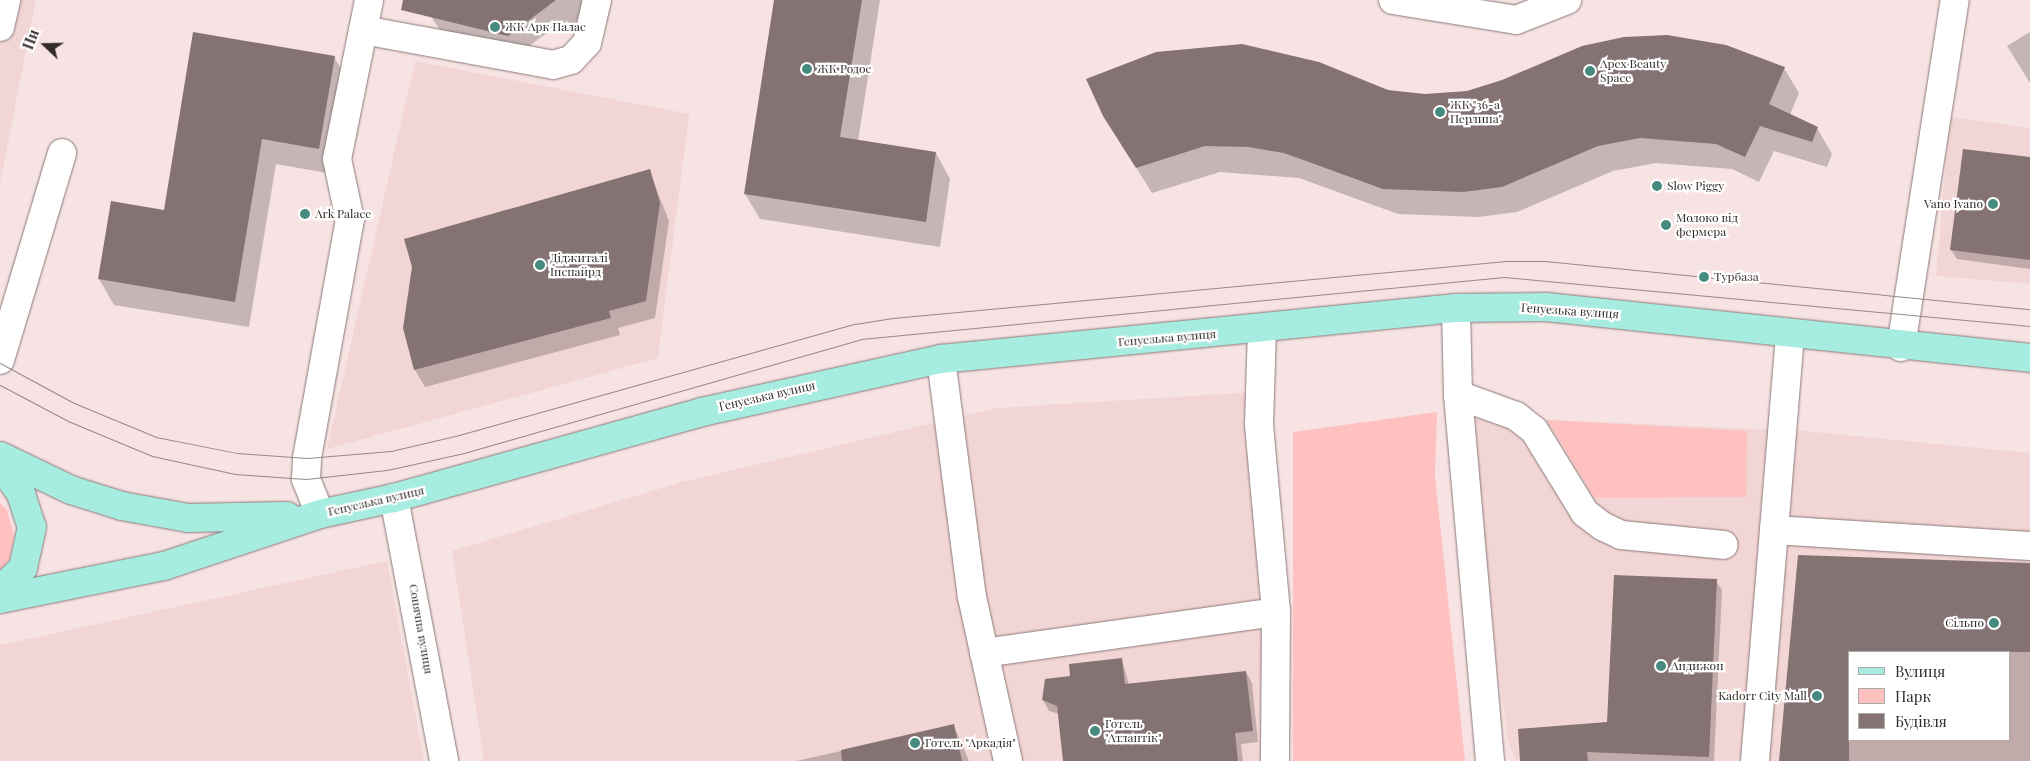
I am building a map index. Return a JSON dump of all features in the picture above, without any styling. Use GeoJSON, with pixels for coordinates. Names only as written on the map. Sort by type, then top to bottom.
{"type":"FeatureCollection","features":[{"type":"Feature","properties":{"kind":"main road","name":"Генуезька вулиця"},"geometry":{"type":"LineString","coordinates":[[0,599],[164,566],[320,514],[394,498],[702,412],[941,359],[1262,329],[1456,308],[1546,307],[1901,347],[2030,358]]}},
{"type":"Feature","properties":{"kind":"main road","name":"Генуезька вулиця"},"geometry":{"type":"LineString","coordinates":[[0,456],[70,490],[122,506],[188,518],[320,514]]}},
{"type":"Feature","properties":{"kind":"main road"},"geometry":{"type":"LineString","coordinates":[[0,464],[21,494],[32,526],[23,568],[0,590]]}},
{"type":"Feature","properties":{"kind":"street"},"geometry":{"type":"LineString","coordinates":[[0,27],[6,0]]}},
{"type":"Feature","properties":{"kind":"street"},"geometry":{"type":"LineString","coordinates":[[320,514],[306,479],[307,465],[350,220],[337,159],[369,0]]}},
{"type":"Feature","properties":{"kind":"street"},"geometry":{"type":"LineString","coordinates":[[363,30],[553,65],[571,60],[587,43],[597,0]]}},
{"type":"Feature","properties":{"kind":"street"},"geometry":{"type":"LineString","coordinates":[[1393,0],[1516,20],[1567,0]]}},
{"type":"Feature","properties":{"kind":"street"},"geometry":{"type":"LineString","coordinates":[[1901,347],[1955,0]]}},
{"type":"Feature","properties":{"kind":"street"},"geometry":{"type":"LineString","coordinates":[[0,360],[62,153]]}},
{"type":"Feature","properties":{"kind":"street"},"geometry":{"type":"LineString","coordinates":[[1456,308],[1458,395],[1491,759]]}},
{"type":"Feature","properties":{"kind":"street"},"geometry":{"type":"LineString","coordinates":[[1262,329],[1259,425],[1276,612],[1275,761]]}},
{"type":"Feature","properties":{"kind":"street"},"geometry":{"type":"LineString","coordinates":[[1755,761],[1790,334]]}},
{"type":"Feature","properties":{"kind":"street"},"geometry":{"type":"LineString","coordinates":[[941,359],[972,597],[1008,761]]}},
{"type":"Feature","properties":{"kind":"street"},"geometry":{"type":"LineString","coordinates":[[1458,395],[1516,416],[1534,430],[1585,512],[1602,526],[1620,535],[1724,545]]}},
{"type":"Feature","properties":{"kind":"street","name":"Сонячна вулиця"},"geometry":{"type":"LineString","coordinates":[[394,498],[415,591],[444,761]]}},
{"type":"Feature","properties":{"kind":"street"},"geometry":{"type":"LineString","coordinates":[[1774,530],[2030,546]]}},
{"type":"Feature","properties":{"kind":"street"},"geometry":{"type":"LineString","coordinates":[[984,653],[1276,612]]}},
{"type":"Feature","properties":{"kind":"shaded area"},"geometry":{"type":"Polygon","coordinates":[[[0,0],[36,0],[0,183],[0,0]]]}},
{"type":"Feature","properties":{"kind":"shaded area"},"geometry":{"type":"Polygon","coordinates":[[[415,61],[689,114],[658,358],[327,449],[415,61]]]}},
{"type":"Feature","properties":{"kind":"shaded area"},"geometry":{"type":"Polygon","coordinates":[[[1950,117],[2030,128],[2030,284],[1936,276],[1950,117]]]}},
{"type":"Feature","properties":{"kind":"shaded area"},"geometry":{"type":"Polygon","coordinates":[[[1273,391],[1270,761],[484,761],[452,551],[682,482],[997,408],[1273,391]]]}},
{"type":"Feature","properties":{"kind":"shaded area"},"geometry":{"type":"Polygon","coordinates":[[[1509,418],[1804,431],[2030,453],[2030,761],[1517,761],[1509,746],[1470,485],[1467,419],[1509,418]]]}},
{"type":"Feature","properties":{"kind":"shaded area"},"geometry":{"type":"Polygon","coordinates":[[[387,561],[424,761],[0,761],[0,645],[387,561]]]}},
{"type":"Feature","properties":{"kind":"green space"},"geometry":{"type":"Polygon","coordinates":[[[1437,412],[1435,476],[1465,761],[1293,761],[1293,432],[1437,412]]]}},
{"type":"Feature","properties":{"kind":"green space"},"geometry":{"type":"Polygon","coordinates":[[[1547,420],[1747,431],[1746,497],[1595,498],[1547,420]]]}},
{"type":"Feature","properties":{"kind":"green space"},"geometry":{"type":"Polygon","coordinates":[[[0,503],[7,510],[14,536],[10,558],[0,570],[0,503]]]}},
{"type":"Feature","properties":{"kind":"building","name":"ЖК Арк Палас"},"geometry":{"type":"Polygon","coordinates":[[[403,0],[556,0],[508,36],[401,10],[403,0]]]}},
{"type":"Feature","properties":{"kind":"building","name":"ЖК Родос"},"geometry":{"type":"Polygon","coordinates":[[[774,0],[862,0],[840,137],[936,152],[926,222],[744,194],[774,0]]]}},
{"type":"Feature","properties":{"kind":"building"},"geometry":{"type":"Polygon","coordinates":[[[193,32],[335,56],[319,149],[262,139],[235,302],[98,279],[111,201],[164,210],[193,32]]]}},
{"type":"Feature","properties":{"kind":"building","name":"ЖК \"36-а Перлина\""},"geometry":{"type":"Polygon","coordinates":[[[1667,35],[1726,45],[1785,67],[1769,104],[1818,127],[1812,142],[1760,126],[1745,157],[1716,144],[1640,138],[1598,146],[1502,187],[1463,192],[1383,189],[1284,153],[1248,147],[1205,146],[1136,168],[1103,116],[1086,79],[1156,52],[1242,44],[1319,62],[1388,90],[1425,94],[1467,91],[1502,80],[1582,46],[1624,37],[1667,35]]]}},
{"type":"Feature","properties":{"kind":"building","name":"Vano Ivano"},"geometry":{"type":"Polygon","coordinates":[[[1963,149],[2030,157],[2030,260],[1950,250],[1963,149]]]}},
{"type":"Feature","properties":{"kind":"building"},"geometry":{"type":"Polygon","coordinates":[[[650,169],[660,203],[646,301],[609,311],[611,318],[414,370],[403,328],[412,267],[404,239],[650,169]]]}},
{"type":"Feature","properties":{"kind":"building","name":"Kadorr City Mall"},"geometry":{"type":"Polygon","coordinates":[[[1798,555],[2030,563],[2030,652],[1848,651],[1849,761],[1779,761],[1798,555]]]}},
{"type":"Feature","properties":{"kind":"building","name":"Андижон"},"geometry":{"type":"Polygon","coordinates":[[[1614,575],[1717,579],[1709,757],[1587,752],[1588,761],[1520,761],[1518,729],[1607,722],[1614,575]]]}},
{"type":"Feature","properties":{"kind":"building"},"geometry":{"type":"Polygon","coordinates":[[[1122,658],[1125,684],[1246,671],[1253,731],[1235,733],[1238,761],[1063,761],[1057,706],[1042,700],[1045,679],[1070,676],[1069,664],[1122,658]]]}},
{"type":"Feature","properties":{"kind":"building","name":"Готель \"Аркадія\""},"geometry":{"type":"Polygon","coordinates":[[[954,724],[962,761],[842,761],[841,750],[954,724]]]}},
{"type":"Feature","properties":{"kind":"tram line"},"geometry":{"type":"LineString","coordinates":[[0,363],[74,403],[156,437],[237,453],[307,458],[391,451],[459,435],[855,324],[893,318],[1506,261],[1545,261],[2030,309]]}},
{"type":"Feature","properties":{"kind":"tram line"},"geometry":{"type":"LineString","coordinates":[[0,385],[68,421],[152,456],[235,474],[306,479],[387,470],[464,453],[861,339],[1504,277],[2030,326]]}},
{"type":"Feature","properties":{"kind":"place","name":"ЖК Арк Палас"},"geometry":{"type":"Point","coordinates":[495,27]}},
{"type":"Feature","properties":{"kind":"place","name":"ЖК Родос"},"geometry":{"type":"Point","coordinates":[807,69]}},
{"type":"Feature","properties":{"kind":"place","name":"Apex Beauty Space"},"geometry":{"type":"Point","coordinates":[1590,71]}},
{"type":"Feature","properties":{"kind":"place","name":"ЖК \"36-а Перлина\""},"geometry":{"type":"Point","coordinates":[1440,112]}},
{"type":"Feature","properties":{"kind":"place","name":"Slow Piggy"},"geometry":{"type":"Point","coordinates":[1657,186]}},
{"type":"Feature","properties":{"kind":"place","name":"Vano Ivano"},"geometry":{"type":"Point","coordinates":[1993,204]}},
{"type":"Feature","properties":{"kind":"place","name":"Ark Palace"},"geometry":{"type":"Point","coordinates":[305,214]}},
{"type":"Feature","properties":{"kind":"place","name":"Молоко від фермера"},"geometry":{"type":"Point","coordinates":[1666,225]}},
{"type":"Feature","properties":{"kind":"place","name":"Діджиталі Інспайрд"},"geometry":{"type":"Point","coordinates":[540,265]}},
{"type":"Feature","properties":{"kind":"place","name":"Турбаза"},"geometry":{"type":"Point","coordinates":[1704,277]}},
{"type":"Feature","properties":{"kind":"place","name":"Сільпо"},"geometry":{"type":"Point","coordinates":[1994,623]}},
{"type":"Feature","properties":{"kind":"place","name":"Андижон"},"geometry":{"type":"Point","coordinates":[1661,666]}},
{"type":"Feature","properties":{"kind":"place","name":"Kadorr City Mall"},"geometry":{"type":"Point","coordinates":[1817,696]}},
{"type":"Feature","properties":{"kind":"place","name":"Готель \"Атлантік\""},"geometry":{"type":"Point","coordinates":[1095,731]}},
{"type":"Feature","properties":{"kind":"place","name":"Готель \"Аркадія\""},"geometry":{"type":"Point","coordinates":[915,743]}}]}
